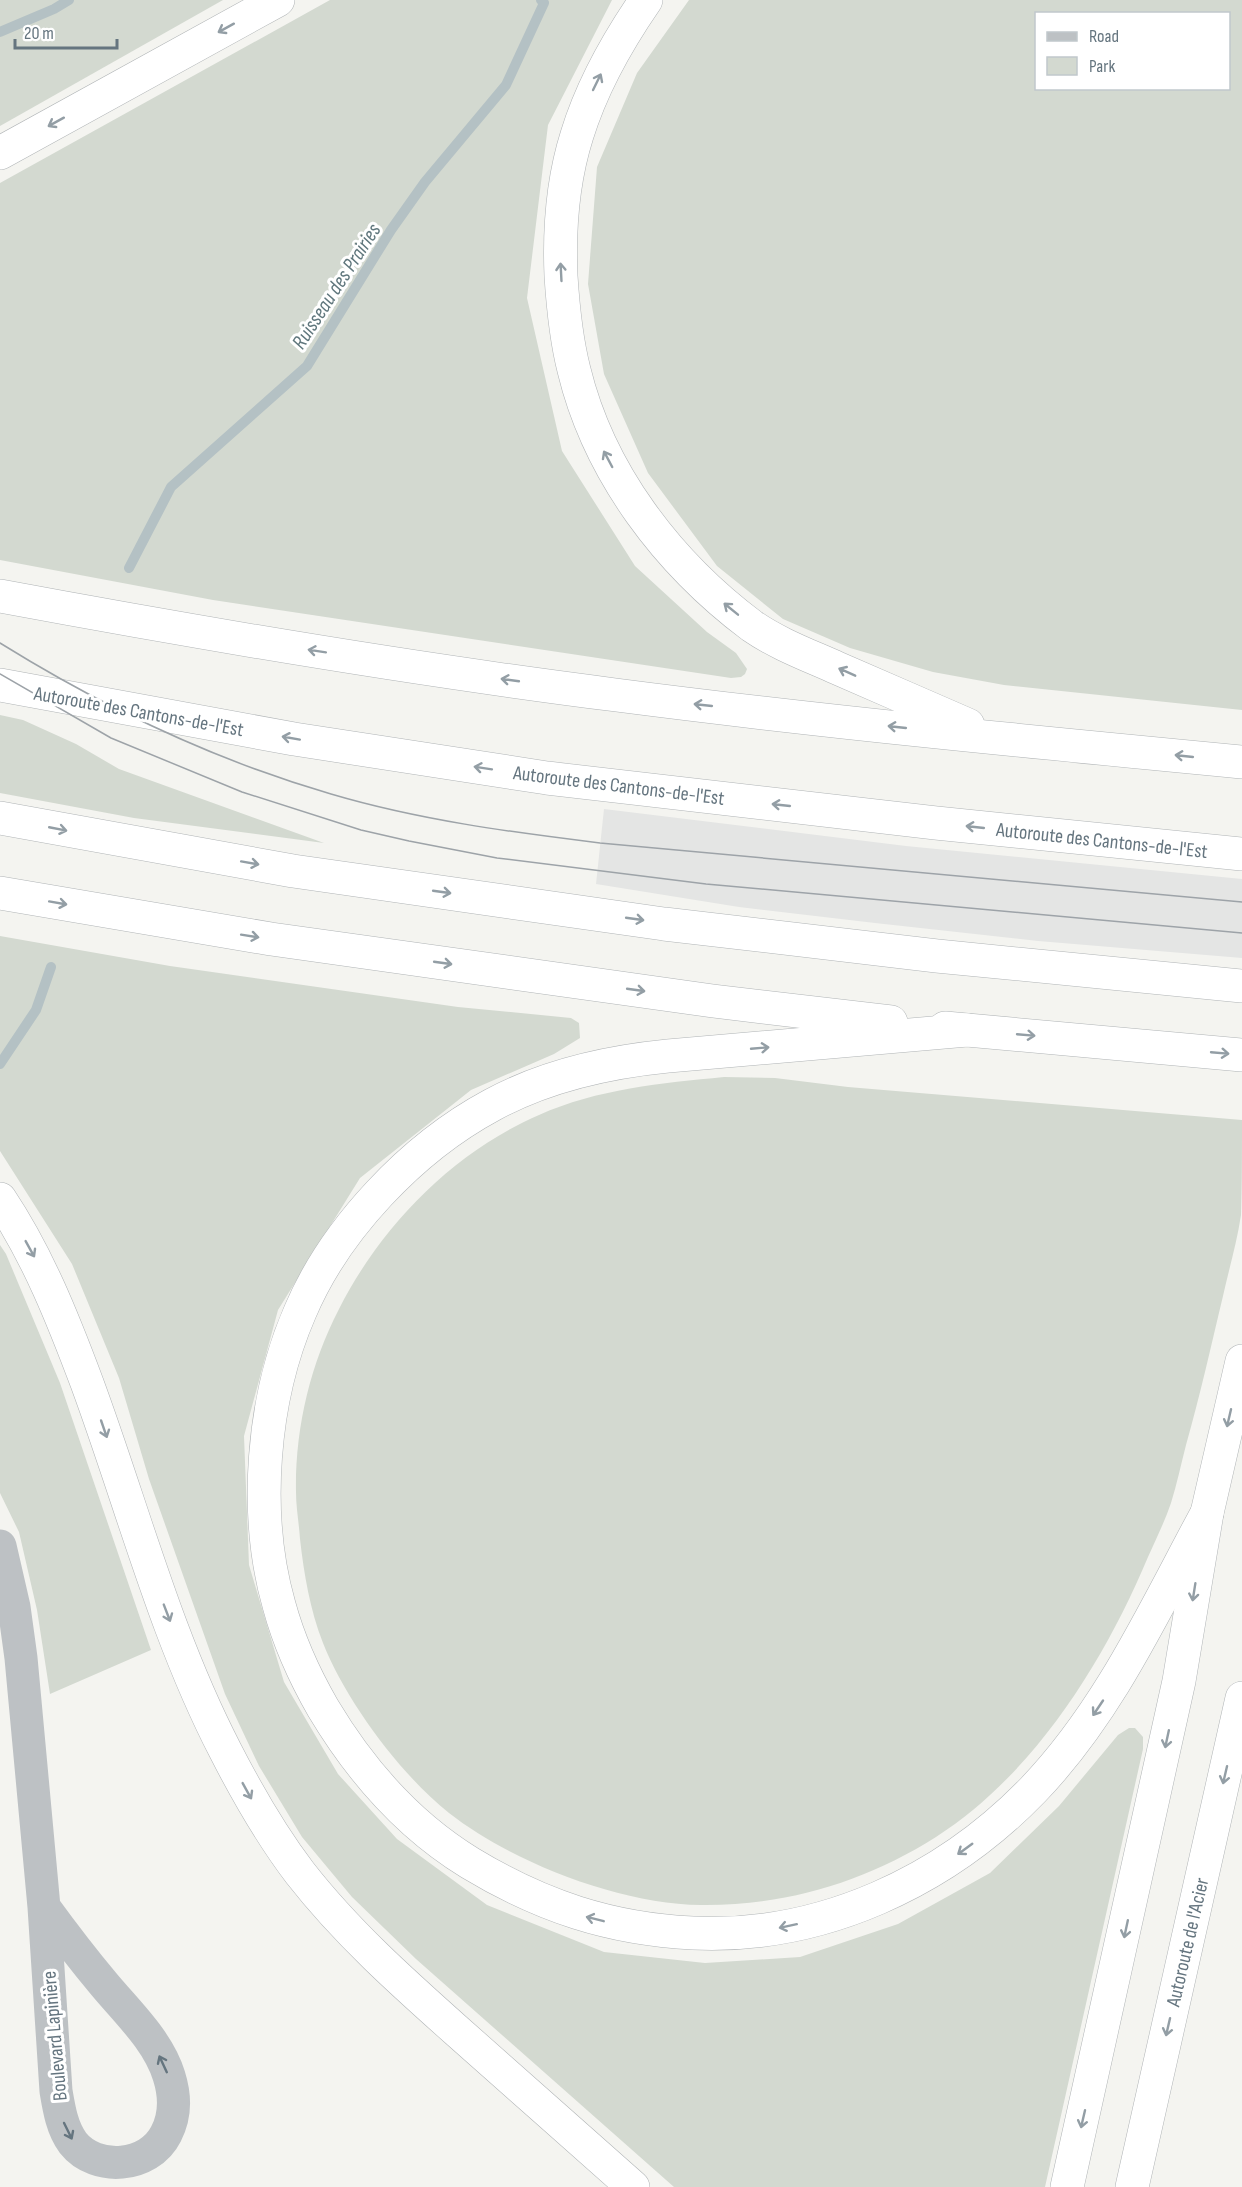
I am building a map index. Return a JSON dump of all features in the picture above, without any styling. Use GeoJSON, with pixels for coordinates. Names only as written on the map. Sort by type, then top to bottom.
{"type":"FeatureCollection","features":[{"type":"Feature","properties":{"kind":"highway"},"geometry":{"type":"LineString","coordinates":[[0,153],[278,0]]}},
{"type":"Feature","properties":{"kind":"highway"},"geometry":{"type":"LineString","coordinates":[[646,0],[616,45],[586,107],[570,161],[563,209],[561,264],[568,346],[582,398],[601,445],[626,490],[672,554],[714,595],[755,627],[779,642],[997,738]]}},
{"type":"Feature","properties":{"kind":"highway"},"geometry":{"type":"LineString","coordinates":[[0,596],[184,629],[459,673],[616,695],[997,738],[1242,762]]}},
{"type":"Feature","properties":{"kind":"highway","name":"Autoroute des Cantons-de-l'Est"},"geometry":{"type":"LineString","coordinates":[[0,685],[294,739],[547,778],[947,824],[1242,854]]}},
{"type":"Feature","properties":{"kind":"highway"},"geometry":{"type":"LineString","coordinates":[[0,818],[293,871],[664,924],[882,950],[1242,987]]}},
{"type":"Feature","properties":{"kind":"highway"},"geometry":{"type":"LineString","coordinates":[[0,893],[271,939],[712,1001],[967,1030],[1242,1055]]}},
{"type":"Feature","properties":{"kind":"highway"},"geometry":{"type":"LineString","coordinates":[[967,1030],[657,1057],[579,1070],[522,1090],[471,1116],[419,1155],[393,1178],[349,1230],[315,1282],[300,1311],[288,1343],[272,1408],[265,1464],[267,1541],[271,1572],[287,1631],[309,1683],[346,1744],[386,1795],[430,1835],[458,1855],[510,1885],[576,1914],[638,1928],[712,1934],[782,1927],[853,1909],[888,1895],[950,1860],[1011,1812],[1059,1760],[1097,1710],[1129,1658],[1207,1513]]}},
{"type":"Feature","properties":{"kind":"highway"},"geometry":{"type":"LineString","coordinates":[[0,1198],[32,1253],[67,1330],[159,1592],[194,1683],[224,1749],[265,1823],[301,1874],[364,1944],[455,2029],[633,2187]]}},
{"type":"Feature","properties":{"kind":"highway"},"geometry":{"type":"LineString","coordinates":[[1067,2187],[1179,1682],[1207,1513],[1242,1361]]}},
{"type":"Feature","properties":{"kind":"highway","name":"Autoroute de l'Acier"},"geometry":{"type":"LineString","coordinates":[[1132,2187],[1242,1698]]}},
{"type":"Feature","properties":{"kind":"street","name":"Boulevard Lapinière"},"geometry":{"type":"LineString","coordinates":[[0,1546],[14,1607],[21,1658],[44,1907],[56,2091],[65,2128],[74,2143],[86,2155],[98,2161],[116,2163],[130,2161],[156,2147],[165,2136],[174,2109],[169,2075],[154,2046],[75,1950],[44,1907]]}},
{"type":"Feature","properties":{"kind":"shaded area"},"geometry":{"type":"Polygon","coordinates":[[[604,809],[906,846],[1242,879],[1242,958],[1038,941],[875,923],[739,907],[596,884],[604,809]]]}},
{"type":"Feature","properties":{"kind":"green space"},"geometry":{"type":"Polygon","coordinates":[[[0,0],[223,0],[0,126],[0,0]]]}},
{"type":"Feature","properties":{"kind":"green space"},"geometry":{"type":"Polygon","coordinates":[[[330,0],[612,0],[548,125],[527,298],[562,451],[635,566],[707,632],[736,653],[747,669],[741,677],[731,678],[213,600],[0,560],[0,183],[330,0]]]}},
{"type":"Feature","properties":{"kind":"green space"},"geometry":{"type":"Polygon","coordinates":[[[689,0],[1242,0],[1242,710],[1004,685],[933,672],[850,648],[783,619],[717,566],[648,473],[604,374],[588,284],[597,167],[637,73],[689,0]]]}},
{"type":"Feature","properties":{"kind":"green space"},"geometry":{"type":"Polygon","coordinates":[[[0,715],[23,720],[76,744],[119,769],[324,843],[134,818],[0,793],[0,715]]]}},
{"type":"Feature","properties":{"kind":"green space"},"geometry":{"type":"Polygon","coordinates":[[[0,936],[170,966],[458,1007],[571,1018],[579,1023],[580,1038],[554,1054],[471,1090],[360,1178],[278,1310],[244,1436],[249,1565],[284,1682],[338,1774],[397,1839],[487,1905],[604,1952],[705,1963],[800,1957],[898,1924],[990,1873],[1059,1806],[1118,1735],[1129,1728],[1135,1728],[1143,1737],[1143,1749],[1045,2187],[674,2187],[416,1959],[352,1897],[302,1837],[259,1766],[225,1694],[149,1479],[119,1378],[72,1264],[0,1151],[0,936]]]}},
{"type":"Feature","properties":{"kind":"green space"},"geometry":{"type":"Polygon","coordinates":[[[724,1077],[775,1078],[848,1087],[1242,1120],[1241,1215],[1201,1390],[1171,1503],[1130,1597],[1110,1636],[1062,1713],[1035,1748],[971,1811],[936,1837],[881,1867],[853,1879],[794,1896],[732,1904],[701,1905],[670,1903],[603,1889],[536,1864],[475,1831],[449,1813],[412,1778],[360,1712],[333,1665],[318,1630],[303,1565],[296,1504],[296,1468],[306,1398],[329,1330],[356,1278],[398,1221],[422,1195],[477,1149],[507,1131],[561,1106],[630,1088],[724,1077]]]}},
{"type":"Feature","properties":{"kind":"green space"},"geometry":{"type":"Polygon","coordinates":[[[0,1245],[6,1254],[60,1383],[151,1650],[50,1694],[37,1610],[19,1532],[0,1493],[0,1245]]]}},
{"type":"Feature","properties":{"kind":"waterway","name":"Ruisseau des Prairies"},"geometry":{"type":"LineString","coordinates":[[0,32],[54,9],[69,0]]}},
{"type":"Feature","properties":{"kind":"waterway","name":"Ruisseau des Prairies"},"geometry":{"type":"LineString","coordinates":[[129,568],[171,487],[307,366],[391,230],[425,182],[506,85],[544,3],[541,0]]}},
{"type":"Feature","properties":{"kind":"waterway","name":"Ruisseau des Prairies"},"geometry":{"type":"LineString","coordinates":[[0,1064],[36,1010],[51,967]]}},
{"type":"Feature","properties":{"kind":"tram line"},"geometry":{"type":"LineString","coordinates":[[0,643],[119,710],[202,748],[244,765],[331,794],[431,818],[499,830],[600,843],[1242,902]]}},
{"type":"Feature","properties":{"kind":"tram line"},"geometry":{"type":"LineString","coordinates":[[0,674],[111,738],[242,792],[361,830],[409,841],[497,858],[706,884],[1242,933]]}}]}
